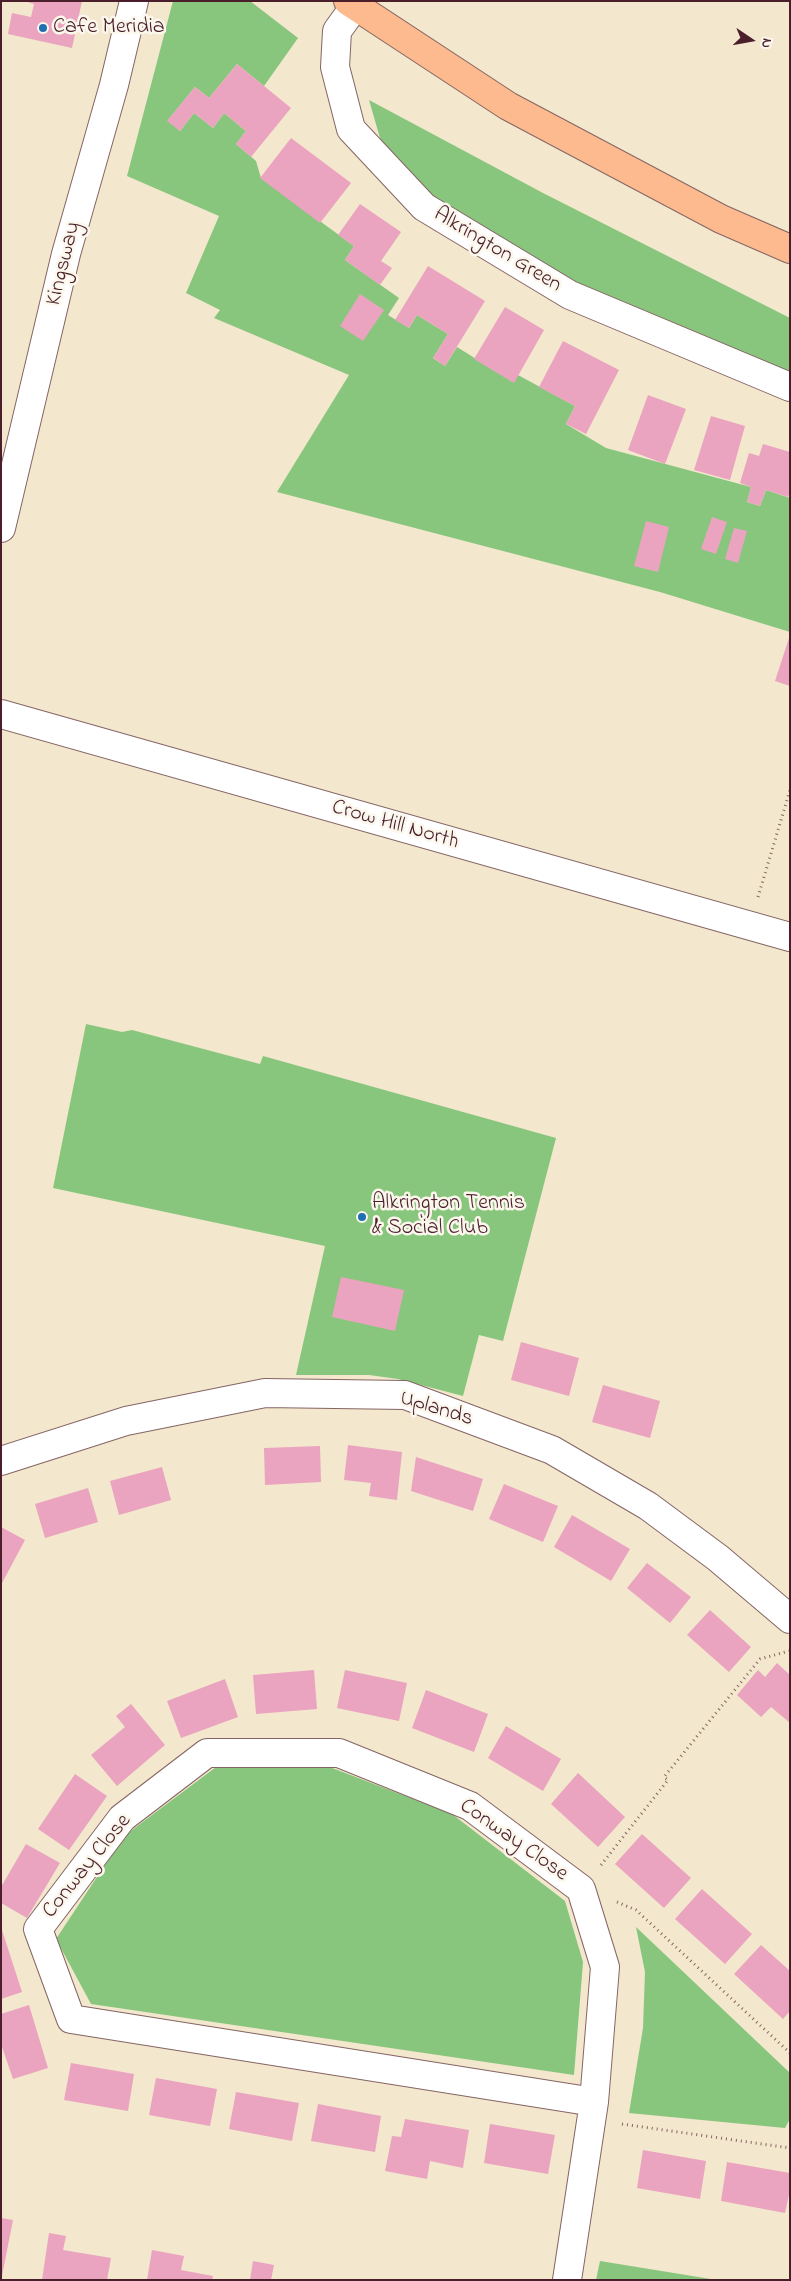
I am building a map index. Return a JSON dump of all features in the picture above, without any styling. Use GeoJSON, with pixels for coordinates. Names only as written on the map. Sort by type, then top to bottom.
{"type":"FeatureCollection","features":[{"type":"Feature","properties":{"kind":"main road"},"geometry":{"type":"LineString","coordinates":[[351,4],[508,106],[720,218],[790,250]]}},
{"type":"Feature","properties":{"kind":"street","name":"Kingsway"},"geometry":{"type":"LineString","coordinates":[[1,528],[66,254],[114,85],[134,1]]}},
{"type":"Feature","properties":{"kind":"street","name":"Alkrington Green"},"geometry":{"type":"LineString","coordinates":[[351,4],[337,30],[335,59],[338,82],[351,128],[424,207],[570,295],[790,387]]}},
{"type":"Feature","properties":{"kind":"street","name":"Crow Hill North"},"geometry":{"type":"LineString","coordinates":[[1,714],[790,937]]}},
{"type":"Feature","properties":{"kind":"street","name":"Uplands"},"geometry":{"type":"LineString","coordinates":[[1,1461],[126,1420],[264,1393],[405,1395],[552,1450],[616,1487],[648,1506],[718,1558],[790,1619]]}},
{"type":"Feature","properties":{"kind":"street","name":"Conway Close"},"geometry":{"type":"LineString","coordinates":[[568,2280],[594,2102],[605,1967],[581,1889],[470,1806],[339,1753],[207,1753],[122,1818],[38,1929],[71,2019],[594,2102]]}},
{"type":"Feature","properties":{"kind":"path"},"geometry":{"type":"LineString","coordinates":[[750,926],[790,790]]}},
{"type":"Feature","properties":{"kind":"path"},"geometry":{"type":"LineString","coordinates":[[790,1650],[760,1659],[664,1777],[668,1780],[581,1889],[636,1910],[790,2053]]}},
{"type":"Feature","properties":{"kind":"path"},"geometry":{"type":"LineString","coordinates":[[594,2102],[624,2125],[790,2148]]}},
{"type":"Feature","properties":{"kind":"green space"},"geometry":{"type":"Polygon","coordinates":[[[173,1],[250,1],[298,38],[264,86],[237,64],[209,98],[195,87],[168,120],[180,131],[194,113],[213,128],[224,113],[246,131],[236,144],[256,161],[261,178],[354,246],[345,260],[399,298],[388,315],[409,328],[417,315],[448,334],[433,358],[445,366],[457,347],[513,382],[518,375],[575,406],[566,424],[606,448],[751,487],[747,502],[760,506],[766,490],[790,498],[790,632],[660,592],[277,492],[349,375],[214,318],[220,310],[186,293],[219,216],[127,176],[173,1]]]}},
{"type":"Feature","properties":{"kind":"green space"},"geometry":{"type":"Polygon","coordinates":[[[369,100],[543,193],[790,318],[790,382],[533,271],[389,169],[369,100]]]}},
{"type":"Feature","properties":{"kind":"green space","name":"Alkrington Tennis & Social Club"},"geometry":{"type":"Polygon","coordinates":[[[86,1024],[122,1032],[132,1030],[260,1064],[263,1056],[556,1138],[503,1341],[479,1335],[463,1396],[398,1379],[369,1375],[296,1375],[325,1246],[53,1188],[86,1024]]]}},
{"type":"Feature","properties":{"kind":"green space"},"geometry":{"type":"Polygon","coordinates":[[[314,1761],[452,1814],[565,1901],[583,1962],[574,2075],[91,2004],[56,1939],[124,1836],[216,1767],[314,1761]]]}},
{"type":"Feature","properties":{"kind":"green space"},"geometry":{"type":"Polygon","coordinates":[[[636,1927],[790,2073],[790,2119],[785,2128],[629,2113],[643,2028],[645,1972],[636,1927]]]}},
{"type":"Feature","properties":{"kind":"green space"},"geometry":{"type":"Polygon","coordinates":[[[600,2261],[717,2280],[596,2280],[600,2261]]]}},
{"type":"Feature","properties":{"kind":"building","name":"Cafe Meridia"},"geometry":{"type":"Polygon","coordinates":[[[24,1],[82,1],[72,48],[8,34],[12,13],[31,17],[34,4],[24,1]]]}},
{"type":"Feature","properties":{"kind":"building"},"geometry":{"type":"Polygon","coordinates":[[[237,64],[291,108],[251,157],[236,144],[246,131],[224,113],[213,128],[194,113],[180,131],[167,121],[195,87],[209,98],[237,64]]]}},
{"type":"Feature","properties":{"kind":"building"},"geometry":{"type":"Polygon","coordinates":[[[291,138],[351,183],[320,223],[260,178],[291,138]]]}},
{"type":"Feature","properties":{"kind":"building"},"geometry":{"type":"Polygon","coordinates":[[[360,204],[401,232],[381,261],[392,268],[380,285],[345,260],[354,246],[338,235],[360,204]]]}},
{"type":"Feature","properties":{"kind":"building"},"geometry":{"type":"Polygon","coordinates":[[[428,266],[485,301],[445,366],[433,358],[448,334],[417,315],[409,328],[395,320],[428,266]]]}},
{"type":"Feature","properties":{"kind":"building"},"geometry":{"type":"Polygon","coordinates":[[[360,294],[384,310],[363,341],[340,326],[360,294]]]}},
{"type":"Feature","properties":{"kind":"building"},"geometry":{"type":"Polygon","coordinates":[[[505,307],[544,330],[514,383],[474,359],[505,307]]]}},
{"type":"Feature","properties":{"kind":"building"},"geometry":{"type":"Polygon","coordinates":[[[563,341],[619,370],[586,434],[566,424],[575,406],[539,387],[563,341]]]}},
{"type":"Feature","properties":{"kind":"building"},"geometry":{"type":"Polygon","coordinates":[[[648,395],[686,409],[665,464],[628,450],[648,395]]]}},
{"type":"Feature","properties":{"kind":"building"},"geometry":{"type":"Polygon","coordinates":[[[711,416],[745,426],[730,480],[694,470],[711,416]]]}},
{"type":"Feature","properties":{"kind":"building"},"geometry":{"type":"Polygon","coordinates":[[[763,444],[790,452],[790,492],[788,497],[766,490],[760,506],[747,502],[751,487],[740,483],[749,453],[759,456],[763,444]]]}},
{"type":"Feature","properties":{"kind":"building"},"geometry":{"type":"Polygon","coordinates":[[[712,517],[727,522],[716,554],[701,549],[712,517]]]}},
{"type":"Feature","properties":{"kind":"building"},"geometry":{"type":"Polygon","coordinates":[[[646,521],[669,527],[658,572],[634,566],[646,521]]]}},
{"type":"Feature","properties":{"kind":"building"},"geometry":{"type":"Polygon","coordinates":[[[734,528],[747,531],[738,563],[725,559],[734,528]]]}},
{"type":"Feature","properties":{"kind":"building"},"geometry":{"type":"Polygon","coordinates":[[[790,638],[790,686],[775,681],[790,638]]]}},
{"type":"Feature","properties":{"kind":"building","name":"Alkrington Tennis & Social Club"},"geometry":{"type":"Polygon","coordinates":[[[341,1277],[404,1290],[395,1331],[332,1317],[341,1277]]]}},
{"type":"Feature","properties":{"kind":"building"},"geometry":{"type":"Polygon","coordinates":[[[521,1342],[579,1358],[569,1396],[511,1380],[521,1342]]]}},
{"type":"Feature","properties":{"kind":"building"},"geometry":{"type":"Polygon","coordinates":[[[603,1385],[660,1401],[650,1438],[592,1422],[603,1385]]]}},
{"type":"Feature","properties":{"kind":"building"},"geometry":{"type":"Polygon","coordinates":[[[348,1445],[402,1452],[397,1500],[369,1496],[371,1483],[344,1480],[348,1445]]]}},
{"type":"Feature","properties":{"kind":"building"},"geometry":{"type":"Polygon","coordinates":[[[320,1446],[321,1482],[265,1485],[264,1448],[320,1446]]]}},
{"type":"Feature","properties":{"kind":"building"},"geometry":{"type":"Polygon","coordinates":[[[416,1457],[483,1479],[473,1511],[411,1491],[416,1457]]]}},
{"type":"Feature","properties":{"kind":"building"},"geometry":{"type":"Polygon","coordinates":[[[162,1467],[171,1500],[119,1515],[110,1481],[162,1467]]]}},
{"type":"Feature","properties":{"kind":"building"},"geometry":{"type":"Polygon","coordinates":[[[504,1484],[558,1506],[543,1542],[489,1519],[504,1484]]]}},
{"type":"Feature","properties":{"kind":"building"},"geometry":{"type":"Polygon","coordinates":[[[88,1488],[98,1522],[45,1538],[35,1504],[88,1488]]]}},
{"type":"Feature","properties":{"kind":"building"},"geometry":{"type":"Polygon","coordinates":[[[572,1515],[630,1549],[611,1581],[554,1547],[572,1515]]]}},
{"type":"Feature","properties":{"kind":"building"},"geometry":{"type":"Polygon","coordinates":[[[1,1527],[25,1540],[1,1585],[1,1527]]]}},
{"type":"Feature","properties":{"kind":"building"},"geometry":{"type":"Polygon","coordinates":[[[647,1563],[691,1597],[670,1623],[627,1588],[647,1563]]]}},
{"type":"Feature","properties":{"kind":"building"},"geometry":{"type":"Polygon","coordinates":[[[710,1610],[751,1647],[729,1672],[687,1635],[710,1610]]]}},
{"type":"Feature","properties":{"kind":"building"},"geometry":{"type":"Polygon","coordinates":[[[777,1663],[790,1675],[790,1723],[771,1707],[761,1717],[737,1695],[758,1670],[765,1677],[777,1663]]]}},
{"type":"Feature","properties":{"kind":"building"},"geometry":{"type":"Polygon","coordinates":[[[314,1670],[317,1709],[256,1714],[253,1675],[314,1670]]]}},
{"type":"Feature","properties":{"kind":"building"},"geometry":{"type":"Polygon","coordinates":[[[345,1670],[407,1683],[399,1721],[337,1708],[345,1670]]]}},
{"type":"Feature","properties":{"kind":"building"},"geometry":{"type":"Polygon","coordinates":[[[225,1679],[238,1717],[181,1738],[167,1701],[225,1679]]]}},
{"type":"Feature","properties":{"kind":"building"},"geometry":{"type":"Polygon","coordinates":[[[426,1690],[488,1714],[474,1752],[412,1728],[426,1690]]]}},
{"type":"Feature","properties":{"kind":"building"},"geometry":{"type":"Polygon","coordinates":[[[131,1704],[165,1745],[117,1786],[91,1755],[125,1727],[116,1716],[131,1704]]]}},
{"type":"Feature","properties":{"kind":"building"},"geometry":{"type":"Polygon","coordinates":[[[506,1726],[561,1759],[543,1791],[488,1758],[506,1726]]]}},
{"type":"Feature","properties":{"kind":"building"},"geometry":{"type":"Polygon","coordinates":[[[578,1773],[625,1817],[598,1847],[551,1804],[578,1773]]]}},
{"type":"Feature","properties":{"kind":"building"},"geometry":{"type":"Polygon","coordinates":[[[75,1774],[107,1796],[69,1850],[38,1829],[75,1774]]]}},
{"type":"Feature","properties":{"kind":"building"},"geometry":{"type":"Polygon","coordinates":[[[642,1834],[691,1878],[664,1908],[615,1864],[642,1834]]]}},
{"type":"Feature","properties":{"kind":"building"},"geometry":{"type":"Polygon","coordinates":[[[26,1844],[60,1863],[27,1918],[1,1903],[1,1887],[26,1844]]]}},
{"type":"Feature","properties":{"kind":"building"},"geometry":{"type":"Polygon","coordinates":[[[702,1889],[752,1934],[725,1964],[675,1919],[702,1889]]]}},
{"type":"Feature","properties":{"kind":"building"},"geometry":{"type":"Polygon","coordinates":[[[1,1927],[22,1992],[1,1999],[1,1927]]]}},
{"type":"Feature","properties":{"kind":"building"},"geometry":{"type":"Polygon","coordinates":[[[761,1945],[790,1971],[790,2011],[783,2019],[734,1974],[761,1945]]]}},
{"type":"Feature","properties":{"kind":"building"},"geometry":{"type":"Polygon","coordinates":[[[29,2005],[48,2068],[13,2079],[1,2044],[1,2014],[29,2005]]]}},
{"type":"Feature","properties":{"kind":"building"},"geometry":{"type":"Polygon","coordinates":[[[71,2063],[134,2074],[128,2111],[64,2100],[71,2063]]]}},
{"type":"Feature","properties":{"kind":"building"},"geometry":{"type":"Polygon","coordinates":[[[156,2078],[217,2089],[210,2126],[149,2115],[156,2078]]]}},
{"type":"Feature","properties":{"kind":"building"},"geometry":{"type":"Polygon","coordinates":[[[236,2092],[299,2103],[292,2141],[229,2129],[236,2092]]]}},
{"type":"Feature","properties":{"kind":"building"},"geometry":{"type":"Polygon","coordinates":[[[318,2104],[381,2116],[375,2152],[311,2141],[318,2104]]]}},
{"type":"Feature","properties":{"kind":"building"},"geometry":{"type":"Polygon","coordinates":[[[405,2119],[469,2130],[463,2168],[430,2161],[427,2179],[385,2171],[392,2136],[401,2137],[405,2119]]]}},
{"type":"Feature","properties":{"kind":"building"},"geometry":{"type":"Polygon","coordinates":[[[490,2124],[555,2135],[548,2174],[484,2163],[490,2124]]]}},
{"type":"Feature","properties":{"kind":"building"},"geometry":{"type":"Polygon","coordinates":[[[643,2150],[706,2161],[700,2199],[637,2188],[643,2150]]]}},
{"type":"Feature","properties":{"kind":"building"},"geometry":{"type":"Polygon","coordinates":[[[727,2162],[790,2173],[790,2190],[785,2213],[721,2201],[727,2162]]]}},
{"type":"Feature","properties":{"kind":"building"},"geometry":{"type":"Polygon","coordinates":[[[1,2218],[13,2220],[2,2276],[1,2276],[1,2218]]]}},
{"type":"Feature","properties":{"kind":"building"},"geometry":{"type":"Polygon","coordinates":[[[49,2233],[66,2236],[63,2250],[111,2258],[107,2280],[42,2280],[49,2233]]]}},
{"type":"Feature","properties":{"kind":"building"},"geometry":{"type":"Polygon","coordinates":[[[152,2250],[184,2256],[181,2270],[213,2276],[212,2280],[147,2280],[152,2250]]]}},
{"type":"Feature","properties":{"kind":"building"},"geometry":{"type":"Polygon","coordinates":[[[253,2261],[274,2265],[271,2280],[250,2280],[253,2261]]]}},
{"type":"Feature","properties":{"kind":"place","name":"Cafe Meridia"},"geometry":{"type":"Point","coordinates":[43,28]}},
{"type":"Feature","properties":{"kind":"place","name":"Alkrington Tennis & Social Club"},"geometry":{"type":"Point","coordinates":[362,1217]}}]}
